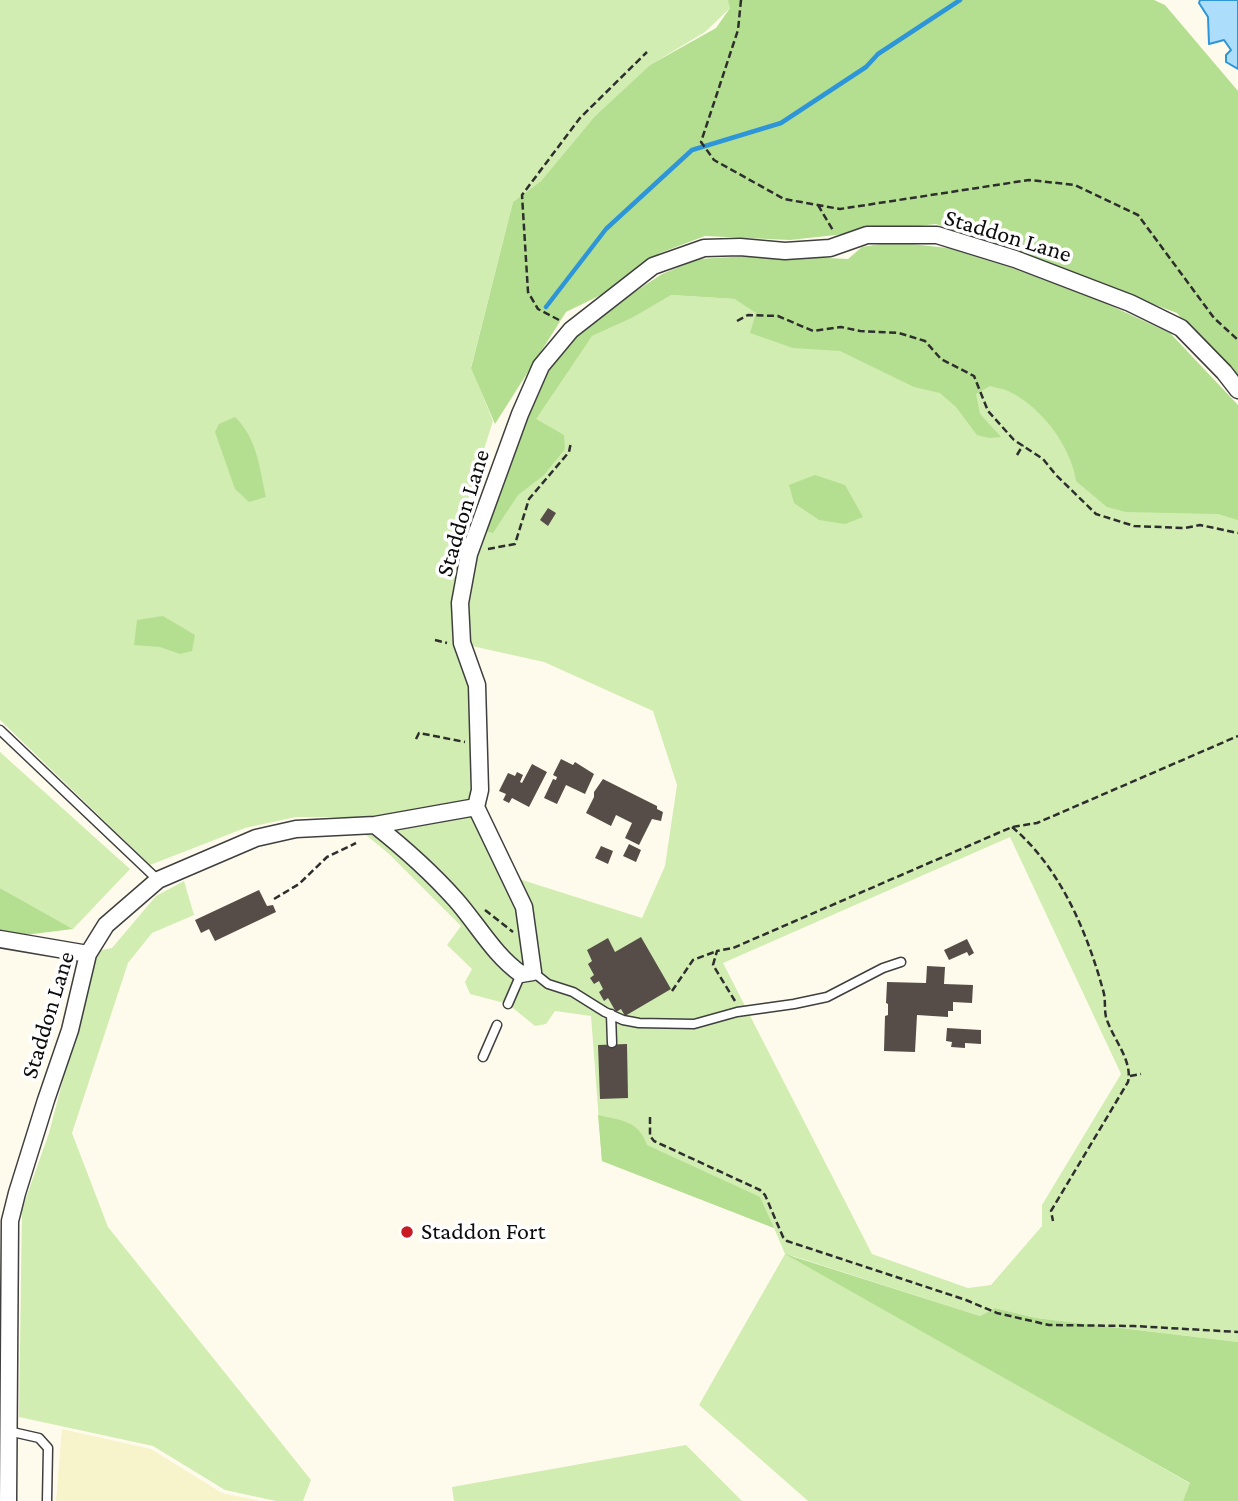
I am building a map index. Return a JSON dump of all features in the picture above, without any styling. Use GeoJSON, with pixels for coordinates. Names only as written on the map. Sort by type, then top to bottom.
{"type":"FeatureCollection","features":[{"type":"Feature","properties":{"kind":"street","name":"Staddon Lane"},"geometry":{"type":"LineString","coordinates":[[8,1501],[10,1221],[37,1127],[70,1030],[88,954],[106,925],[159,880],[256,838],[296,829],[371,825],[477,807],[480,790],[477,685],[462,643],[460,603],[469,554],[520,414],[541,366],[574,328],[653,266],[704,248],[740,247],[785,251],[830,248],[867,235],[937,235],[1015,258],[1130,303],[1181,328],[1238,390]]}},
{"type":"Feature","properties":{"kind":"street"},"geometry":{"type":"LineString","coordinates":[[371,825],[416,858],[456,901],[507,964],[527,973],[524,907],[477,807]]}},
{"type":"Feature","properties":{"kind":"street"},"geometry":{"type":"LineString","coordinates":[[0,939],[88,954]]}},
{"type":"Feature","properties":{"kind":"lane"},"geometry":{"type":"LineString","coordinates":[[0,730],[159,880]]}},
{"type":"Feature","properties":{"kind":"lane"},"geometry":{"type":"LineString","coordinates":[[508,1003],[527,973],[548,984],[578,994],[586,1002],[611,1014],[639,1023],[694,1024],[727,1014],[827,997],[883,968],[901,962]]}},
{"type":"Feature","properties":{"kind":"lane"},"geometry":{"type":"LineString","coordinates":[[611,1014],[612,1043]]}},
{"type":"Feature","properties":{"kind":"lane"},"geometry":{"type":"LineString","coordinates":[[483,1057],[497,1025]]}},
{"type":"Feature","properties":{"kind":"lane"},"geometry":{"type":"LineString","coordinates":[[8,1432],[38,1438],[48,1448],[47,1501]]}},
{"type":"Feature","properties":{"kind":"path"},"geometry":{"type":"LineString","coordinates":[[741,0],[738,30],[701,142],[714,160],[784,199],[841,209],[1029,180],[1075,185],[1138,215],[1214,318],[1238,340]]}},
{"type":"Feature","properties":{"kind":"path"},"geometry":{"type":"LineString","coordinates":[[574,328],[538,309],[528,292],[522,195],[580,118],[647,52]]}},
{"type":"Feature","properties":{"kind":"path"},"geometry":{"type":"LineString","coordinates":[[818,205],[841,244]]}},
{"type":"Feature","properties":{"kind":"path"},"geometry":{"type":"LineString","coordinates":[[737,321],[748,315],[778,316],[813,331],[841,327],[899,333],[925,341],[941,359],[974,376],[988,411],[1014,440],[1043,458],[1056,475],[1096,514],[1134,526],[1185,528],[1200,525],[1238,533]]}},
{"type":"Feature","properties":{"kind":"path"},"geometry":{"type":"LineString","coordinates":[[482,556],[489,549],[515,544],[529,499],[569,452],[571,442]]}},
{"type":"Feature","properties":{"kind":"path"},"geometry":{"type":"LineString","coordinates":[[1017,454],[1023,445]]}},
{"type":"Feature","properties":{"kind":"path"},"geometry":{"type":"LineString","coordinates":[[416,739],[419,733],[479,744]]}},
{"type":"Feature","properties":{"kind":"path"},"geometry":{"type":"LineString","coordinates":[[672,991],[693,960],[733,948],[1012,827],[1037,822],[1238,736]]}},
{"type":"Feature","properties":{"kind":"path"},"geometry":{"type":"LineString","coordinates":[[274,899],[299,884],[327,857],[358,841],[371,825]]}},
{"type":"Feature","properties":{"kind":"path"},"geometry":{"type":"LineString","coordinates":[[1012,827],[1024,837],[1051,870],[1087,937],[1104,994],[1105,1016],[1130,1072],[1051,1211],[1053,1221]]}},
{"type":"Feature","properties":{"kind":"path"},"geometry":{"type":"LineString","coordinates":[[717,951],[713,965],[736,1003],[727,1014]]}},
{"type":"Feature","properties":{"kind":"path"},"geometry":{"type":"LineString","coordinates":[[1129,1076],[1141,1074]]}},
{"type":"Feature","properties":{"kind":"path"},"geometry":{"type":"LineString","coordinates":[[650,1117],[650,1136],[654,1142],[760,1190],[787,1241],[966,1300],[997,1313],[1049,1325],[1134,1326],[1238,1332]]}},
{"type":"Feature","properties":{"kind":"shaded area"},"geometry":{"type":"Polygon","coordinates":[[[62,1429],[151,1449],[222,1493],[261,1501],[56,1501],[62,1429]]]}},
{"type":"Feature","properties":{"kind":"green space"},"geometry":{"type":"Polygon","coordinates":[[[0,0],[729,0],[730,8],[705,32],[650,65],[595,116],[541,181],[513,202],[471,367],[493,421],[453,546],[483,530],[522,416],[592,336],[632,318],[670,295],[735,299],[1073,343],[1238,513],[1238,1342],[1036,1318],[995,1308],[980,1316],[790,1255],[1191,1484],[1183,1501],[808,1501],[699,1405],[785,1254],[774,1228],[602,1161],[591,1016],[555,1011],[546,1024],[535,1026],[508,1004],[470,994],[465,982],[472,969],[447,945],[461,926],[388,853],[344,817],[296,817],[245,828],[150,865],[0,720],[0,0]],[[472,646],[484,681],[486,802],[489,819],[519,879],[642,918],[665,866],[677,785],[653,711],[544,662],[472,646]],[[1010,837],[723,963],[872,1254],[968,1288],[991,1285],[1042,1226],[1042,1205],[1121,1074],[1010,837]]]}},
{"type":"Feature","properties":{"kind":"green space"},"geometry":{"type":"Polygon","coordinates":[[[728,0],[1154,0],[1165,5],[1238,91],[1238,384],[1177,313],[936,224],[790,240],[705,236],[660,253],[611,290],[566,312],[495,424],[471,368],[513,202],[541,181],[595,116],[650,65],[716,28],[730,8],[728,0]]]}},
{"type":"Feature","properties":{"kind":"green space"},"geometry":{"type":"Polygon","coordinates":[[[893,242],[948,248],[1012,268],[1103,302],[1170,333],[1238,405],[1238,520],[1218,514],[1126,512],[1107,507],[1076,481],[1062,442],[1045,419],[1010,392],[990,386],[976,394],[980,414],[1001,437],[977,435],[956,407],[940,393],[914,387],[840,351],[793,348],[750,333],[756,313],[735,299],[671,295],[632,318],[592,336],[536,419],[564,435],[565,449],[544,475],[518,495],[493,533],[483,530],[546,367],[577,330],[662,274],[699,259],[765,255],[848,259],[862,247],[893,242]]]}},
{"type":"Feature","properties":{"kind":"green space"},"geometry":{"type":"Polygon","coordinates":[[[235,417],[253,445],[266,497],[249,502],[235,489],[215,432],[219,424],[235,417]]]}},
{"type":"Feature","properties":{"kind":"green space"},"geometry":{"type":"Polygon","coordinates":[[[815,475],[845,485],[863,517],[845,524],[819,520],[794,503],[789,485],[815,475]]]}},
{"type":"Feature","properties":{"kind":"green space"},"geometry":{"type":"Polygon","coordinates":[[[163,616],[195,635],[192,651],[180,654],[160,647],[134,645],[137,620],[163,616]]]}},
{"type":"Feature","properties":{"kind":"green space"},"geometry":{"type":"Polygon","coordinates":[[[0,752],[130,869],[73,929],[0,888],[0,752]]]}},
{"type":"Feature","properties":{"kind":"green space"},"geometry":{"type":"Polygon","coordinates":[[[184,881],[194,915],[152,933],[128,963],[72,1133],[108,1227],[311,1480],[303,1501],[276,1501],[225,1490],[153,1446],[19,1417],[22,1209],[49,1133],[97,951],[112,948],[156,896],[184,881]]]}},
{"type":"Feature","properties":{"kind":"green space"},"geometry":{"type":"Polygon","coordinates":[[[0,888],[73,929],[0,938],[0,888]]]}},
{"type":"Feature","properties":{"kind":"green space"},"geometry":{"type":"Polygon","coordinates":[[[598,1115],[634,1126],[647,1145],[760,1197],[774,1228],[602,1161],[598,1115]]]}},
{"type":"Feature","properties":{"kind":"green space"},"geometry":{"type":"Polygon","coordinates":[[[785,1254],[980,1316],[995,1308],[1036,1318],[1238,1342],[1238,1501],[1183,1501],[1190,1483],[785,1254]]]}},
{"type":"Feature","properties":{"kind":"green space"},"geometry":{"type":"Polygon","coordinates":[[[686,1445],[742,1501],[454,1501],[452,1487],[686,1445]]]}},
{"type":"Feature","properties":{"kind":"water"},"geometry":{"type":"Polygon","coordinates":[[[1200,0],[1238,0],[1238,69],[1226,62],[1226,55],[1231,50],[1224,40],[1209,44],[1208,17],[1199,3],[1200,0]]]}},
{"type":"Feature","properties":{"kind":"building"},"geometry":{"type":"Polygon","coordinates":[[[548,508],[556,513],[548,526],[540,520],[548,508]]]}},
{"type":"Feature","properties":{"kind":"building"},"geometry":{"type":"Polygon","coordinates":[[[561,759],[573,765],[575,762],[594,774],[585,794],[566,785],[557,804],[544,798],[553,779],[556,780],[557,777],[553,775],[561,759]]]}},
{"type":"Feature","properties":{"kind":"building"},"geometry":{"type":"Polygon","coordinates":[[[532,764],[547,772],[529,807],[512,798],[509,803],[503,800],[506,794],[499,791],[508,773],[515,776],[517,772],[523,775],[520,782],[522,783],[532,764]]]}},
{"type":"Feature","properties":{"kind":"building"},"geometry":{"type":"Polygon","coordinates":[[[603,779],[657,806],[657,809],[663,812],[661,821],[652,819],[639,845],[625,838],[632,823],[616,815],[611,826],[586,813],[594,792],[603,779]]]}},
{"type":"Feature","properties":{"kind":"building"},"geometry":{"type":"Polygon","coordinates":[[[629,844],[641,850],[636,862],[623,856],[629,844]]]}},
{"type":"Feature","properties":{"kind":"building"},"geometry":{"type":"Polygon","coordinates":[[[601,846],[613,851],[608,864],[595,858],[601,846]]]}},
{"type":"Feature","properties":{"kind":"building"},"geometry":{"type":"Polygon","coordinates":[[[259,890],[267,906],[273,905],[276,912],[215,941],[209,929],[201,933],[195,920],[259,890]]]}},
{"type":"Feature","properties":{"kind":"building"},"geometry":{"type":"Polygon","coordinates":[[[641,937],[671,989],[625,1016],[621,1009],[616,1012],[608,998],[604,1001],[599,992],[603,989],[599,981],[594,984],[590,978],[594,975],[588,964],[592,961],[587,950],[608,938],[615,952],[641,937]]]}},
{"type":"Feature","properties":{"kind":"building"},"geometry":{"type":"Polygon","coordinates":[[[967,939],[974,953],[969,956],[967,952],[949,960],[944,950],[967,939]]]}},
{"type":"Feature","properties":{"kind":"building"},"geometry":{"type":"Polygon","coordinates":[[[927,966],[945,967],[944,984],[973,985],[972,1003],[953,1002],[953,1011],[948,1011],[948,1017],[917,1015],[915,1052],[884,1051],[885,1016],[888,1015],[887,982],[926,983],[927,966]]]}},
{"type":"Feature","properties":{"kind":"building"},"geometry":{"type":"Polygon","coordinates":[[[947,1028],[981,1030],[981,1044],[965,1043],[965,1048],[951,1047],[952,1042],[946,1041],[947,1028]]]}},
{"type":"Feature","properties":{"kind":"building"},"geometry":{"type":"Polygon","coordinates":[[[627,1044],[628,1098],[600,1099],[598,1045],[627,1044]]]}},
{"type":"Feature","properties":{"kind":"waterway"},"geometry":{"type":"LineString","coordinates":[[546,307],[606,229],[692,150],[781,123],[960,0]]}},
{"type":"Feature","properties":{"kind":"place","name":"Staddon Fort"},"geometry":{"type":"Point","coordinates":[407,1232]}}]}
